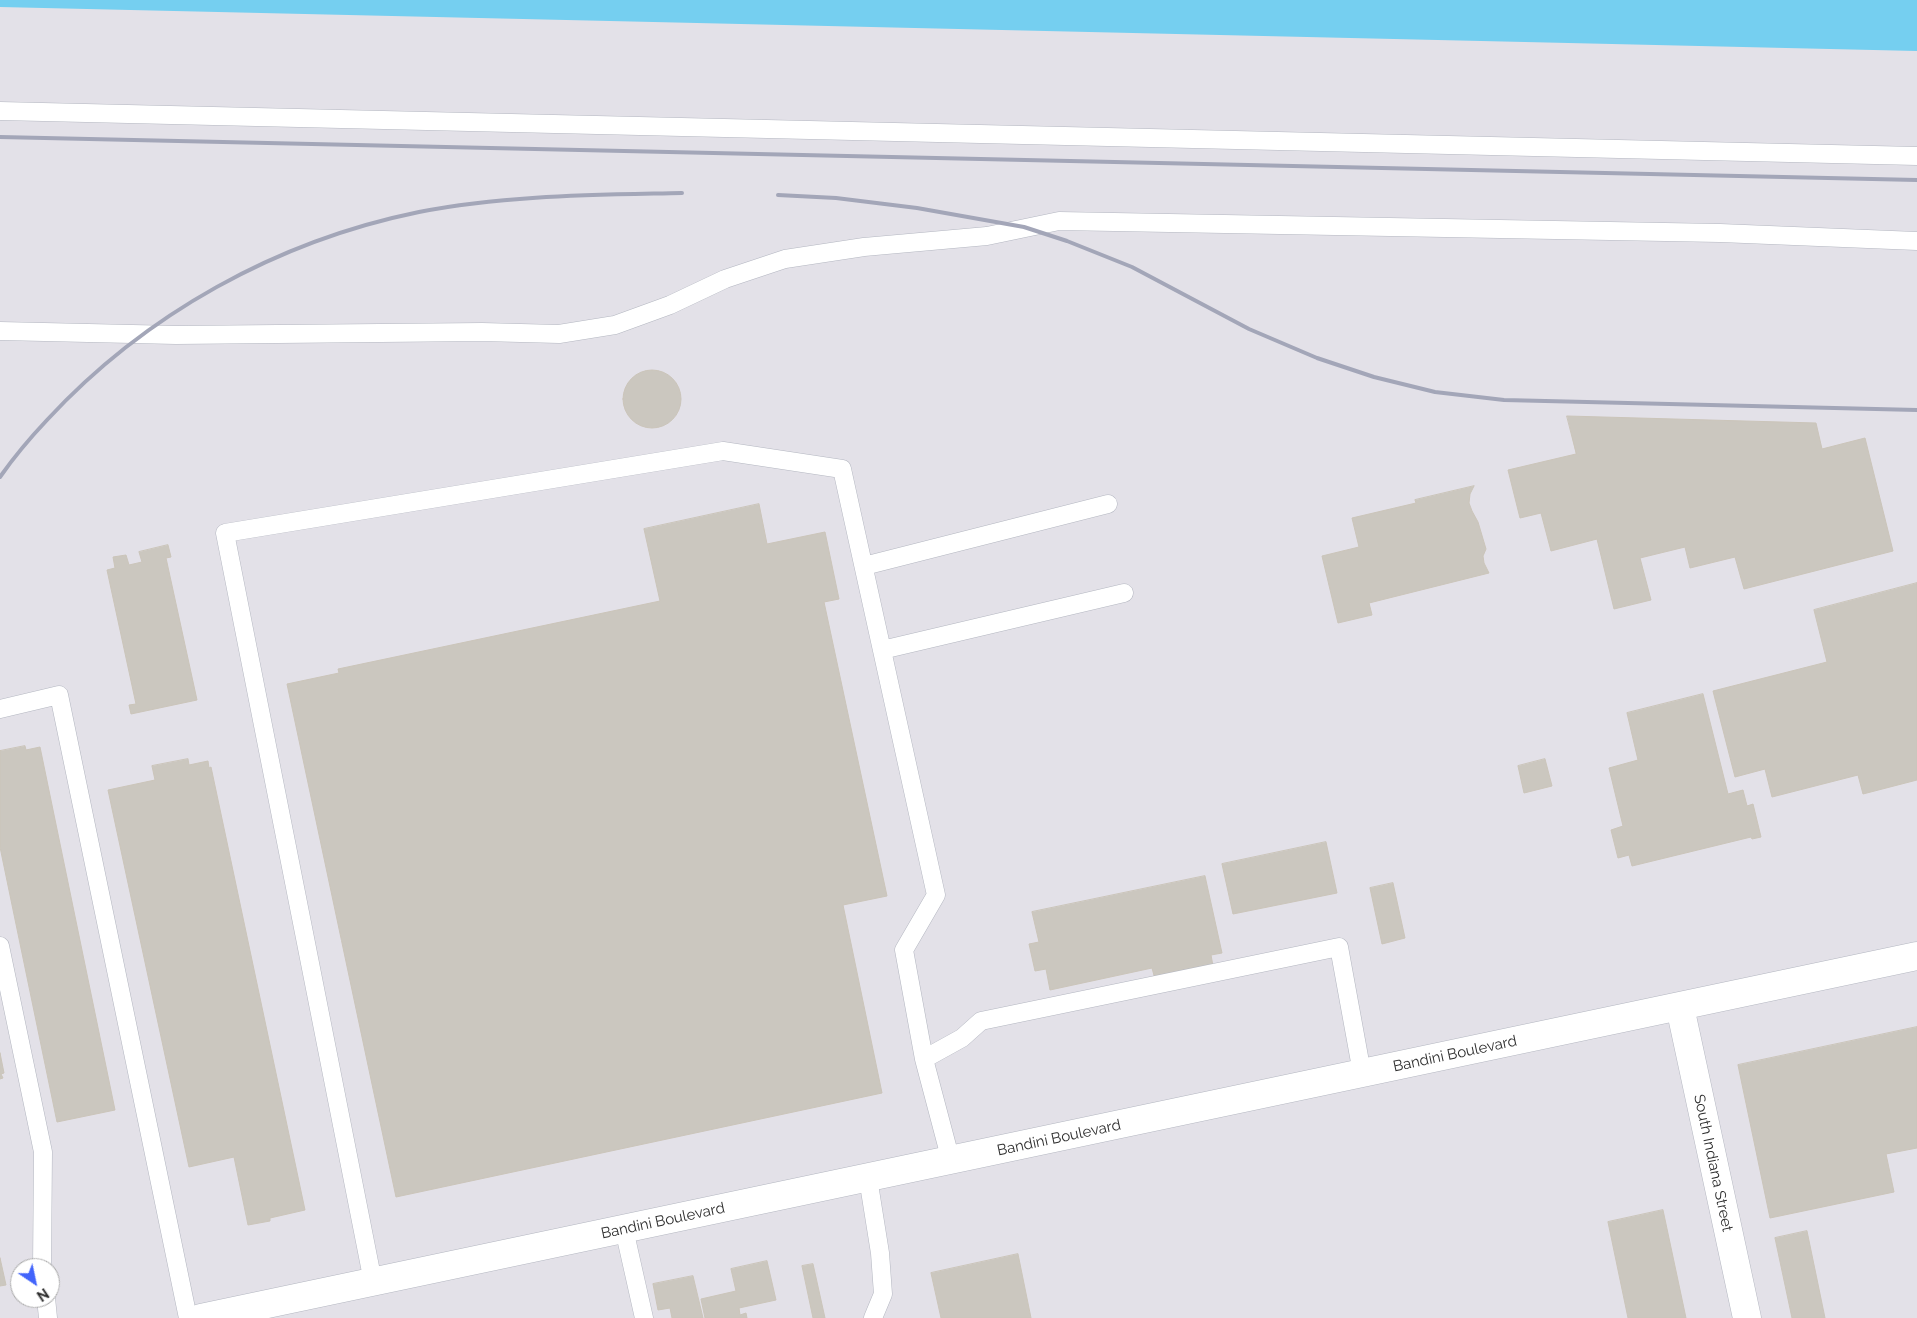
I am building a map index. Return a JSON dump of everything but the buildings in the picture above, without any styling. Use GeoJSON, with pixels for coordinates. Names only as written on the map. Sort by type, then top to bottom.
{"type":"FeatureCollection","features":[{"type":"Feature","properties":{"kind":"main road","name":"Bandini Boulevard"},"geometry":{"type":"LineString","coordinates":[[201,1318],[1917,956]]}},
{"type":"Feature","properties":{"kind":"main road","name":"South Indiana Street"},"geometry":{"type":"LineString","coordinates":[[1680,1007],[1746,1318]]}},
{"type":"Feature","properties":{"kind":"lane"},"geometry":{"type":"LineString","coordinates":[[0,111],[1917,156]]}},
{"type":"Feature","properties":{"kind":"lane"},"geometry":{"type":"LineString","coordinates":[[0,331],[176,335],[482,332],[559,334],[614,325],[670,305],[725,279],[785,259],[864,247],[987,236],[1059,221],[1710,233],[1917,242]]}},
{"type":"Feature","properties":{"kind":"lane"},"geometry":{"type":"LineString","coordinates":[[373,1282],[226,533],[723,451],[842,469],[936,895],[904,950],[924,1059],[951,1161]]}},
{"type":"Feature","properties":{"kind":"lane"},"geometry":{"type":"LineString","coordinates":[[864,566],[1108,504]]}},
{"type":"Feature","properties":{"kind":"lane"},"geometry":{"type":"LineString","coordinates":[[882,650],[1124,593]]}},
{"type":"Feature","properties":{"kind":"lane"},"geometry":{"type":"LineString","coordinates":[[0,709],[59,695],[188,1318]]}},
{"type":"Feature","properties":{"kind":"lane"},"geometry":{"type":"LineString","coordinates":[[0,946],[43,1152],[42,1258]]}},
{"type":"Feature","properties":{"kind":"lane"},"geometry":{"type":"LineString","coordinates":[[924,1059],[962,1038],[981,1021],[1339,947],[1362,1073]]}},
{"type":"Feature","properties":{"kind":"lane"},"geometry":{"type":"LineString","coordinates":[[868,1178],[880,1254],[883,1294],[872,1318]]}},
{"type":"Feature","properties":{"kind":"lane"},"geometry":{"type":"LineString","coordinates":[[624,1230],[644,1318]]}},
{"type":"Feature","properties":{"kind":"shaded area"},"geometry":{"type":"Polygon","coordinates":[[[0,0],[1917,0],[1917,1318],[0,1318],[0,0]]]}},
{"type":"Feature","properties":{"kind":"water"},"geometry":{"type":"Polygon","coordinates":[[[0,0],[1917,0],[1917,51],[0,7],[0,0]]]}},
{"type":"Feature","properties":{"kind":"railway"},"geometry":{"type":"LineString","coordinates":[[0,137],[1917,180]]}},
{"type":"Feature","properties":{"kind":"railway"},"geometry":{"type":"LineString","coordinates":[[0,477],[47,420],[85,382],[126,347],[170,315],[217,287],[265,263],[315,242],[366,225],[451,206],[550,197],[682,193]]}},
{"type":"Feature","properties":{"kind":"railway"},"geometry":{"type":"LineString","coordinates":[[778,195],[836,198],[917,208],[1024,227],[1067,241],[1132,267],[1249,329],[1317,358],[1374,377],[1435,392],[1504,400],[1917,410]]}}]}
